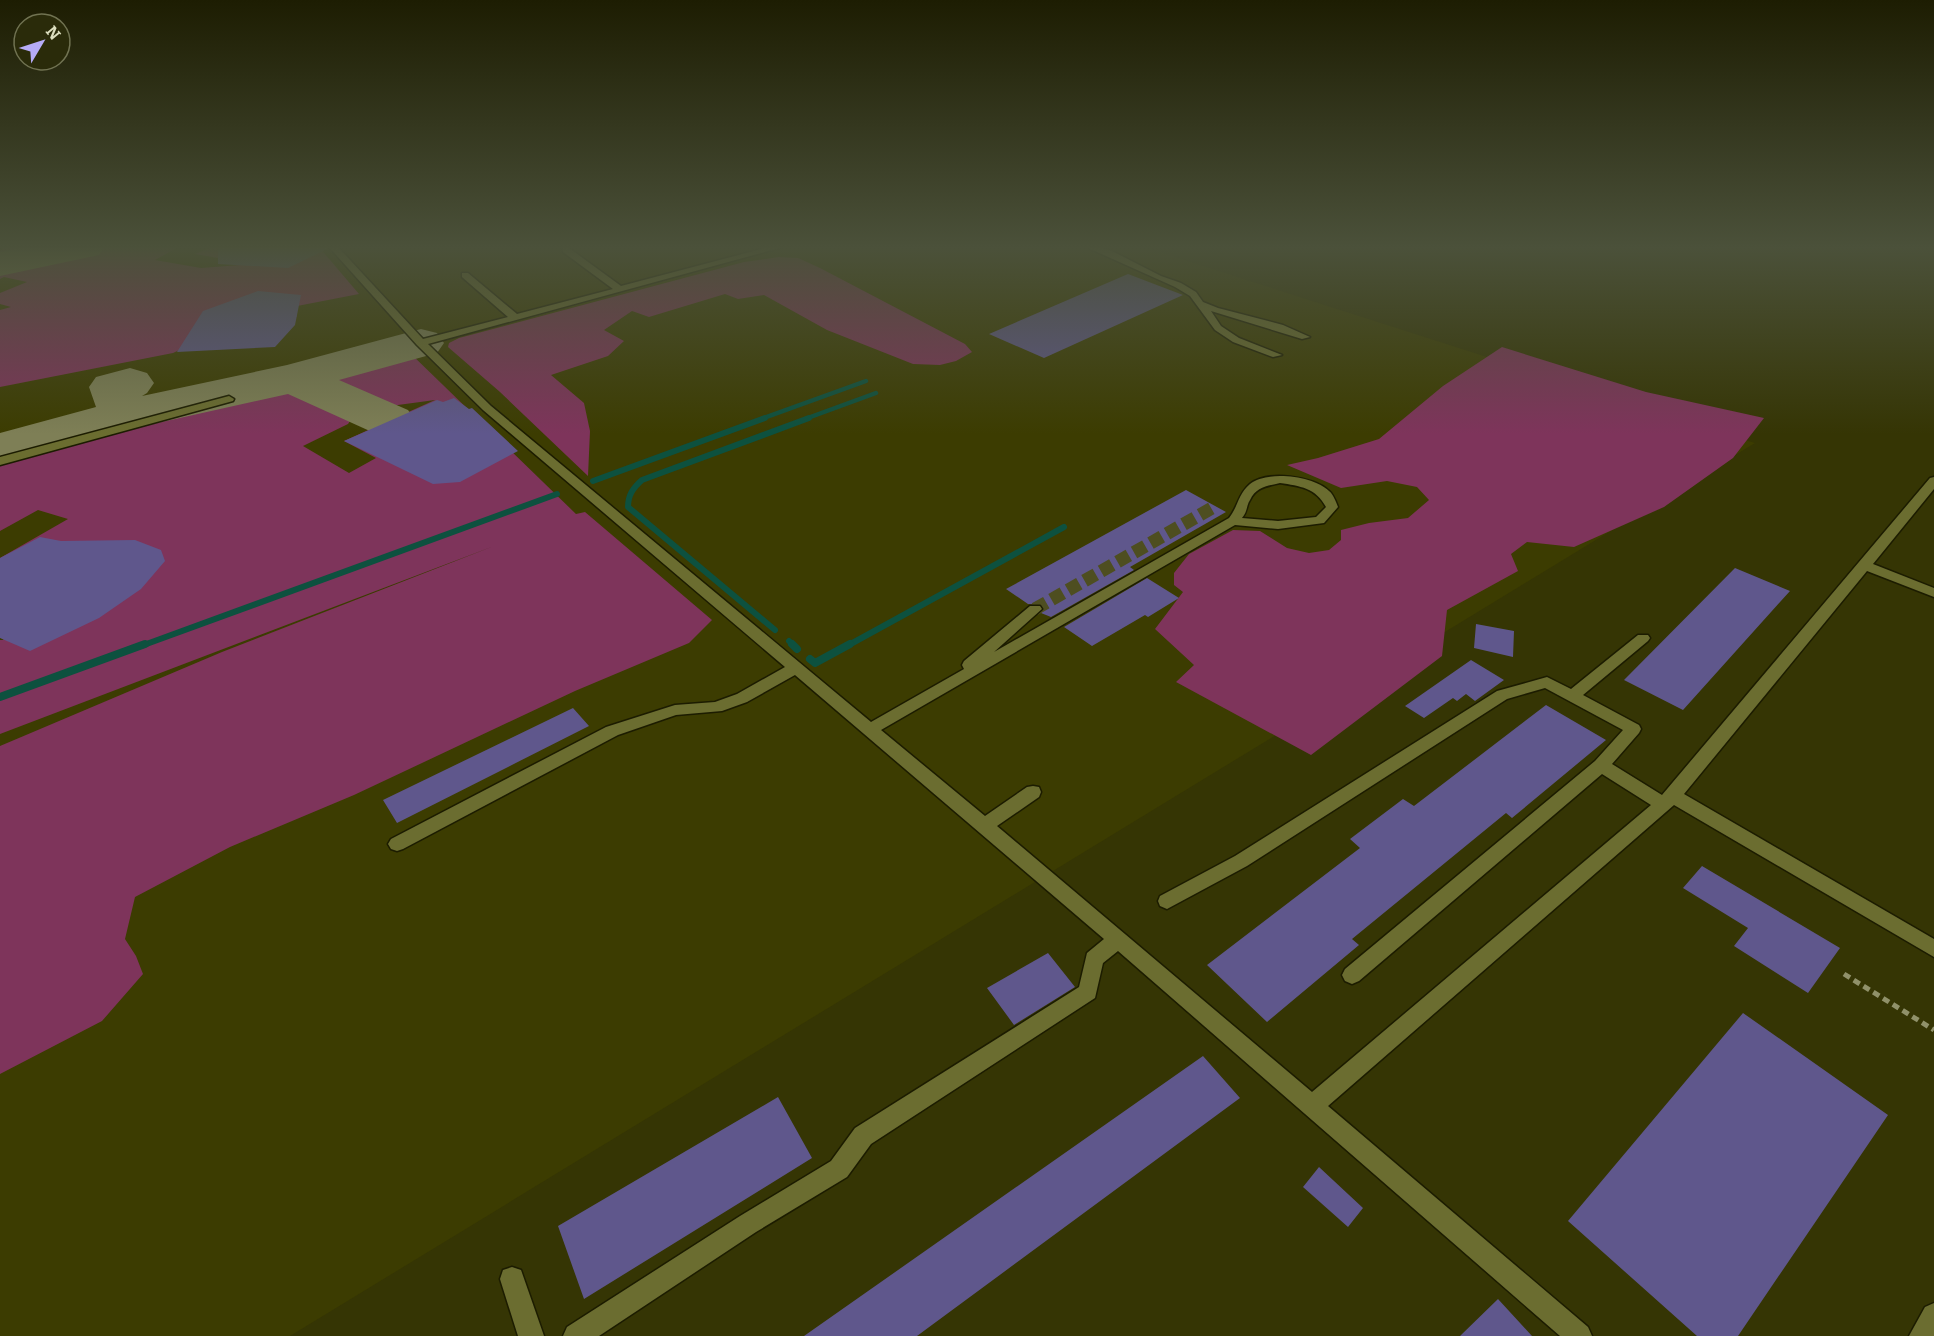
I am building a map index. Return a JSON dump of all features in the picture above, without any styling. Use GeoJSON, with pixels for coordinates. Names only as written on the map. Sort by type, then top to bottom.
{"type":"FeatureCollection","features":[{"type":"Feature","properties":{"kind":"street"},"geometry":{"type":"LineString","coordinates":[[390,309],[488,408],[1066,894],[1579,1336]]}},
{"type":"Feature","properties":{"kind":"street"},"geometry":{"type":"LineString","coordinates":[[504,309],[514,318]]}},
{"type":"Feature","properties":{"kind":"street"},"geometry":{"type":"LineString","coordinates":[[421,343],[545,309]]}},
{"type":"Feature","properties":{"kind":"street"},"geometry":{"type":"LineString","coordinates":[[1205,309],[1218,328],[1236,340],[1277,355]]}},
{"type":"Feature","properties":{"kind":"street"},"geometry":{"type":"LineString","coordinates":[[1214,309],[1227,315],[1274,324],[1305,336]]}},
{"type":"Feature","properties":{"kind":"street"},"geometry":{"type":"LineString","coordinates":[[0,461],[229,399]]}},
{"type":"Feature","properties":{"kind":"street"},"geometry":{"type":"LineString","coordinates":[[869,730],[1233,521],[1242,510],[1243,500],[1256,485],[1280,479],[1306,483],[1325,493],[1332,507],[1320,520],[1278,525],[1233,521]]}},
{"type":"Feature","properties":{"kind":"street"},"geometry":{"type":"LineString","coordinates":[[1312,1106],[1668,800],[1934,481]]}},
{"type":"Feature","properties":{"kind":"street"},"geometry":{"type":"LineString","coordinates":[[1864,565],[1934,593]]}},
{"type":"Feature","properties":{"kind":"street"},"geometry":{"type":"LineString","coordinates":[[944,687],[1035,609]]}},
{"type":"Feature","properties":{"kind":"street"},"geometry":{"type":"LineString","coordinates":[[1572,696],[1643,638]]}},
{"type":"Feature","properties":{"kind":"street"},"geometry":{"type":"LineString","coordinates":[[397,844],[612,730],[675,710],[716,707],[742,698],[795,668]]}},
{"type":"Feature","properties":{"kind":"street"},"geometry":{"type":"LineString","coordinates":[[1167,902],[1241,861],[1502,694],[1547,682],[1634,729],[1601,765],[1352,975]]}},
{"type":"Feature","properties":{"kind":"street"},"geometry":{"type":"LineString","coordinates":[[1601,765],[1934,949]]}},
{"type":"Feature","properties":{"kind":"street"},"geometry":{"type":"LineString","coordinates":[[984,825],[1033,792]]}},
{"type":"Feature","properties":{"kind":"street"},"geometry":{"type":"LineString","coordinates":[[576,1336],[748,1224],[839,1169],[863,1137],[1088,992],[1094,959],[1118,939]]}},
{"type":"Feature","properties":{"kind":"street"},"geometry":{"type":"LineString","coordinates":[[512,1279],[531,1336]]}},
{"type":"Feature","properties":{"kind":"street"},"geometry":{"type":"LineString","coordinates":[[1922,1336],[1934,1316]]}},
{"type":"Feature","properties":{"kind":"path"},"geometry":{"type":"LineString","coordinates":[[1844,974],[1934,1030]]}},
{"type":"Feature","properties":{"kind":"shaded area"},"geometry":{"type":"Polygon","coordinates":[[[0,309],[1338,309],[1755,443],[290,1336],[0,1336],[0,309]]]}},
{"type":"Feature","properties":{"kind":"shaded area"},"geometry":{"type":"Polygon","coordinates":[[[293,309],[297,316],[279,340],[188,346],[173,353],[0,387],[0,310],[293,309]]]}},
{"type":"Feature","properties":{"kind":"shaded area"},"geometry":{"type":"Polygon","coordinates":[[[566,309],[674,309],[649,317],[632,311],[604,330],[624,341],[608,356],[551,375],[584,403],[590,431],[588,476],[500,392],[448,347],[449,343],[459,338],[566,309]]]}},
{"type":"Feature","properties":{"kind":"shaded area"},"geometry":{"type":"Polygon","coordinates":[[[790,309],[899,309],[965,344],[972,352],[956,361],[940,365],[913,364],[827,330],[790,309]]]}},
{"type":"Feature","properties":{"kind":"shaded area"},"geometry":{"type":"Polygon","coordinates":[[[1502,347],[1646,392],[1764,418],[1733,458],[1664,507],[1574,547],[1527,542],[1511,554],[1518,571],[1447,610],[1442,656],[1311,755],[1176,682],[1194,665],[1155,629],[1183,592],[1174,585],[1174,573],[1189,554],[1233,530],[1260,531],[1287,548],[1309,553],[1329,550],[1341,540],[1341,530],[1369,523],[1408,518],[1429,500],[1417,487],[1387,481],[1341,488],[1287,465],[1379,439],[1443,386],[1502,347]]]}},
{"type":"Feature","properties":{"kind":"shaded area"},"geometry":{"type":"Polygon","coordinates":[[[409,352],[576,514],[585,512],[712,620],[689,643],[575,691],[354,795],[230,847],[135,897],[125,939],[136,956],[143,974],[102,1021],[0,1074],[0,746],[222,652],[494,546],[0,734],[0,640],[4,640],[0,637],[0,558],[68,519],[38,510],[0,531],[0,465],[256,394],[288,391],[336,404],[352,418],[348,424],[303,446],[349,473],[376,458],[344,441],[435,400],[383,407],[349,390],[335,380],[335,375],[338,371],[409,352]]]}},
{"type":"Feature","properties":{"kind":"building"},"geometry":{"type":"Polygon","coordinates":[[[298,309],[295,325],[275,347],[177,352],[203,311],[298,309]]]}},
{"type":"Feature","properties":{"kind":"building"},"geometry":{"type":"Polygon","coordinates":[[[1046,309],[1151,309],[1044,358],[989,334],[1046,309]]]}},
{"type":"Feature","properties":{"kind":"building"},"geometry":{"type":"Polygon","coordinates":[[[454,398],[469,409],[472,408],[518,451],[460,482],[433,484],[344,441],[437,400],[443,402],[454,398]]]}},
{"type":"Feature","properties":{"kind":"building"},"geometry":{"type":"Polygon","coordinates":[[[1186,490],[1226,512],[1130,567],[1134,570],[1051,617],[1041,613],[1044,609],[1042,605],[1028,604],[1006,589],[1186,490]]]}},
{"type":"Feature","properties":{"kind":"building"},"geometry":{"type":"Polygon","coordinates":[[[40,537],[61,541],[135,540],[161,550],[165,561],[141,589],[99,618],[30,651],[0,638],[0,558],[40,537]]]}},
{"type":"Feature","properties":{"kind":"building"},"geometry":{"type":"Polygon","coordinates":[[[1735,568],[1790,591],[1683,710],[1624,680],[1735,568]]]}},
{"type":"Feature","properties":{"kind":"building"},"geometry":{"type":"Polygon","coordinates":[[[1147,578],[1179,598],[1092,646],[1064,627],[1147,578]]]}},
{"type":"Feature","properties":{"kind":"building"},"geometry":{"type":"Polygon","coordinates":[[[1476,624],[1514,631],[1513,657],[1474,648],[1476,624]]]}},
{"type":"Feature","properties":{"kind":"building"},"geometry":{"type":"Polygon","coordinates":[[[1471,660],[1504,680],[1475,701],[1466,694],[1457,701],[1453,698],[1424,718],[1405,706],[1471,660]]]}},
{"type":"Feature","properties":{"kind":"building"},"geometry":{"type":"Polygon","coordinates":[[[1546,705],[1606,740],[1512,818],[1506,813],[1352,939],[1359,945],[1267,1022],[1207,965],[1360,848],[1350,839],[1403,799],[1414,806],[1546,705]]]}},
{"type":"Feature","properties":{"kind":"building"},"geometry":{"type":"Polygon","coordinates":[[[573,708],[589,726],[397,823],[383,800],[573,708]]]}},
{"type":"Feature","properties":{"kind":"building"},"geometry":{"type":"Polygon","coordinates":[[[1702,866],[1840,948],[1808,993],[1734,946],[1748,928],[1683,888],[1702,866]]]}},
{"type":"Feature","properties":{"kind":"building"},"geometry":{"type":"Polygon","coordinates":[[[1048,953],[1075,987],[1014,1025],[987,988],[1048,953]]]}},
{"type":"Feature","properties":{"kind":"building"},"geometry":{"type":"Polygon","coordinates":[[[1743,1013],[1888,1115],[1738,1336],[1697,1336],[1568,1221],[1743,1013]]]}},
{"type":"Feature","properties":{"kind":"building"},"geometry":{"type":"Polygon","coordinates":[[[1203,1056],[1240,1098],[917,1336],[804,1336],[1203,1056]]]}},
{"type":"Feature","properties":{"kind":"building"},"geometry":{"type":"Polygon","coordinates":[[[778,1097],[812,1158],[584,1299],[558,1226],[778,1097]]]}},
{"type":"Feature","properties":{"kind":"building"},"geometry":{"type":"Polygon","coordinates":[[[1319,1167],[1363,1208],[1348,1227],[1303,1187],[1319,1167]]]}},
{"type":"Feature","properties":{"kind":"building"},"geometry":{"type":"Polygon","coordinates":[[[1498,1299],[1532,1336],[1460,1336],[1498,1299]]]}},
{"type":"Feature","properties":{"kind":"waterway"},"geometry":{"type":"LineString","coordinates":[[761,419],[866,381]]}},
{"type":"Feature","properties":{"kind":"waterway"},"geometry":{"type":"LineString","coordinates":[[805,419],[876,393]]}},
{"type":"Feature","properties":{"kind":"waterway"},"geometry":{"type":"LineString","coordinates":[[593,481],[765,418]]}},
{"type":"Feature","properties":{"kind":"waterway"},"geometry":{"type":"LineString","coordinates":[[775,630],[628,507],[628,503],[632,492],[642,480],[809,418]]}},
{"type":"Feature","properties":{"kind":"waterway"},"geometry":{"type":"LineString","coordinates":[[141,646],[557,494]]}},
{"type":"Feature","properties":{"kind":"waterway"},"geometry":{"type":"LineString","coordinates":[[847,646],[1064,527]]}},
{"type":"Feature","properties":{"kind":"waterway"},"geometry":{"type":"LineString","coordinates":[[789,641],[797,649]]}},
{"type":"Feature","properties":{"kind":"waterway"},"geometry":{"type":"LineString","coordinates":[[0,697],[145,644]]}},
{"type":"Feature","properties":{"kind":"waterway"},"geometry":{"type":"LineString","coordinates":[[810,659],[815,663],[850,644]]}},
{"type":"Feature","properties":{"kind":"taxiway"},"geometry":{"type":"LineString","coordinates":[[293,378],[421,343]]}},
{"type":"Feature","properties":{"kind":"taxiway"},"geometry":{"type":"LineString","coordinates":[[125,415],[293,378]]}},
{"type":"Feature","properties":{"kind":"taxiway"},"geometry":{"type":"LineString","coordinates":[[293,378],[390,421]]}},
{"type":"Feature","properties":{"kind":"taxiway"},"geometry":{"type":"LineString","coordinates":[[125,415],[113,387],[130,383]]}},
{"type":"Feature","properties":{"kind":"taxiway"},"geometry":{"type":"LineString","coordinates":[[0,449],[125,415]]}},
{"type":"Feature","properties":{"kind":"tunnel"},"geometry":{"type":"LineString","coordinates":[[1035,609],[1212,508]]}}]}
